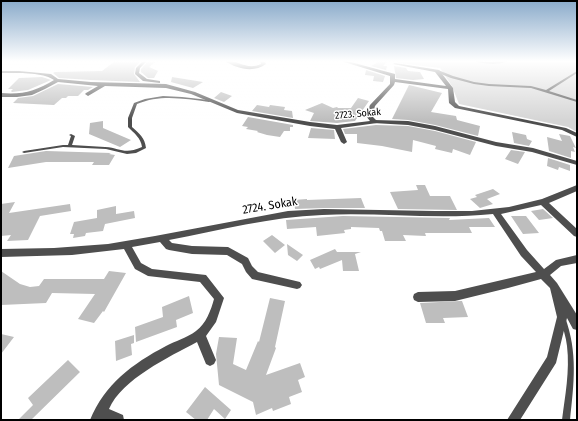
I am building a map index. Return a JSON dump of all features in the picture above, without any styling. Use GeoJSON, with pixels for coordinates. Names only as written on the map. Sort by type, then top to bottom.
{"type":"FeatureCollection","features":[{"type":"Feature","properties":{"kind":"street"},"geometry":{"type":"LineString","coordinates":[[1,95],[18,96],[33,94],[56,81]]}},
{"type":"Feature","properties":{"kind":"street","name":"2723. Sokak"},"geometry":{"type":"LineString","coordinates":[[63,81],[103,85],[166,86],[253,115],[337,127],[375,122],[408,123],[435,128],[496,144],[533,150],[577,163]]}},
{"type":"Feature","properties":{"kind":"street","name":"2723. Sokak"},"geometry":{"type":"LineString","coordinates":[[149,81],[162,83],[166,86]]}},
{"type":"Feature","properties":{"kind":"street"},"geometry":{"type":"LineString","coordinates":[[375,122],[369,116],[372,106],[392,84],[393,81]]}},
{"type":"Feature","properties":{"kind":"street"},"geometry":{"type":"LineString","coordinates":[[408,81],[450,88]]}},
{"type":"Feature","properties":{"kind":"street"},"geometry":{"type":"LineString","coordinates":[[444,81],[450,88],[452,103],[457,107],[564,129],[577,135]]}},
{"type":"Feature","properties":{"kind":"street"},"geometry":{"type":"LineString","coordinates":[[88,94],[103,85]]}},
{"type":"Feature","properties":{"kind":"street"},"geometry":{"type":"LineString","coordinates":[[337,127],[344,142]]}},
{"type":"Feature","properties":{"kind":"street","name":"2724. Sokak"},"geometry":{"type":"LineString","coordinates":[[1,253],[85,250],[126,245],[287,214],[327,211],[416,213],[495,211],[544,202],[577,188]]}},
{"type":"Feature","properties":{"kind":"street"},"geometry":{"type":"LineString","coordinates":[[544,202],[577,234]]}},
{"type":"Feature","properties":{"kind":"street"},"geometry":{"type":"LineString","coordinates":[[495,211],[524,253],[554,286],[577,326]]}},
{"type":"Feature","properties":{"kind":"street"},"geometry":{"type":"LineString","coordinates":[[162,238],[169,246],[192,250],[228,252],[245,262],[249,270],[256,276],[297,285]]}},
{"type":"Feature","properties":{"kind":"street"},"geometry":{"type":"LineString","coordinates":[[118,420],[99,417],[109,395],[126,378],[153,358],[200,335],[210,324],[219,298],[203,278],[151,273],[138,266],[126,245]]}},
{"type":"Feature","properties":{"kind":"street"},"geometry":{"type":"LineString","coordinates":[[418,297],[455,296],[544,274],[559,263],[577,259]]}},
{"type":"Feature","properties":{"kind":"street"},"geometry":{"type":"LineString","coordinates":[[513,420],[552,359],[562,317],[554,286]]}},
{"type":"Feature","properties":{"kind":"street"},"geometry":{"type":"LineString","coordinates":[[200,335],[210,360]]}},
{"type":"Feature","properties":{"kind":"lane"},"geometry":{"type":"LineString","coordinates":[[465,81],[489,85],[531,86],[577,101]]}},
{"type":"Feature","properties":{"kind":"lane"},"geometry":{"type":"LineString","coordinates":[[548,91],[564,81]]}},
{"type":"Feature","properties":{"kind":"lane"},"geometry":{"type":"LineString","coordinates":[[24,152],[70,146],[106,148],[127,153],[141,150],[144,148],[143,140],[130,127],[129,122],[132,110],[136,103],[150,99],[164,98],[209,101]]}},
{"type":"Feature","properties":{"kind":"lane"},"geometry":{"type":"LineString","coordinates":[[70,146],[73,136],[71,135]]}},
{"type":"Feature","properties":{"kind":"lane"},"geometry":{"type":"LineString","coordinates":[[562,317],[570,335],[573,357],[566,420]]}},
{"type":"Feature","properties":{"kind":"shaded area"},"geometry":{"type":"Polygon","coordinates":[[[448,81],[577,81],[577,132],[568,127],[459,104],[448,81]]]}},
{"type":"Feature","properties":{"kind":"building"},"geometry":{"type":"Polygon","coordinates":[[[16,81],[50,81],[28,90],[12,92],[11,91],[13,89],[8,89],[16,81]]]}},
{"type":"Feature","properties":{"kind":"building"},"geometry":{"type":"Polygon","coordinates":[[[107,81],[139,81],[140,82],[107,81]]]}},
{"type":"Feature","properties":{"kind":"building"},"geometry":{"type":"Polygon","coordinates":[[[171,81],[195,81],[203,82],[193,88],[171,82],[171,81]]]}},
{"type":"Feature","properties":{"kind":"building"},"geometry":{"type":"Polygon","coordinates":[[[58,84],[93,87],[88,90],[84,90],[78,96],[68,96],[66,98],[62,98],[54,105],[13,103],[18,98],[33,96],[58,84]]]}},
{"type":"Feature","properties":{"kind":"building"},"geometry":{"type":"Polygon","coordinates":[[[409,85],[442,93],[431,112],[456,116],[457,120],[480,126],[478,136],[435,125],[408,120],[392,119],[409,85]]]}},
{"type":"Feature","properties":{"kind":"building"},"geometry":{"type":"Polygon","coordinates":[[[221,92],[232,96],[224,102],[214,98],[221,92]]]}},
{"type":"Feature","properties":{"kind":"building"},"geometry":{"type":"Polygon","coordinates":[[[358,98],[369,101],[355,121],[337,123],[310,121],[314,113],[305,110],[322,103],[333,108],[351,108],[358,98]]]}},
{"type":"Feature","properties":{"kind":"building"},"geometry":{"type":"Polygon","coordinates":[[[257,105],[285,107],[284,110],[292,111],[293,118],[252,111],[257,105]]]}},
{"type":"Feature","properties":{"kind":"building"},"geometry":{"type":"Polygon","coordinates":[[[248,117],[293,125],[293,127],[290,127],[290,131],[284,131],[280,137],[267,135],[257,132],[258,131],[246,129],[248,127],[242,126],[248,117]]]}},
{"type":"Feature","properties":{"kind":"building"},"geometry":{"type":"Polygon","coordinates":[[[103,121],[103,128],[131,140],[120,147],[89,134],[90,123],[103,121]]]}},
{"type":"Feature","properties":{"kind":"building"},"geometry":{"type":"Polygon","coordinates":[[[376,125],[408,126],[435,131],[476,142],[470,155],[453,149],[452,153],[435,149],[436,146],[413,140],[412,152],[357,143],[357,134],[345,134],[343,129],[376,125]]]}},
{"type":"Feature","properties":{"kind":"building"},"geometry":{"type":"Polygon","coordinates":[[[311,128],[334,130],[335,139],[308,138],[311,128]]]}},
{"type":"Feature","properties":{"kind":"building"},"geometry":{"type":"Polygon","coordinates":[[[512,132],[526,135],[527,139],[532,141],[529,146],[514,143],[512,132]]]}},
{"type":"Feature","properties":{"kind":"building"},"geometry":{"type":"Polygon","coordinates":[[[559,134],[570,136],[576,148],[573,147],[575,152],[571,151],[571,158],[549,151],[547,137],[562,141],[559,134]]]}},
{"type":"Feature","properties":{"kind":"building"},"geometry":{"type":"Polygon","coordinates":[[[511,150],[525,152],[518,164],[505,159],[511,150]]]}},
{"type":"Feature","properties":{"kind":"building"},"geometry":{"type":"Polygon","coordinates":[[[46,151],[111,153],[109,154],[115,155],[109,165],[92,165],[94,162],[46,162],[8,168],[14,156],[46,151]]]}},
{"type":"Feature","properties":{"kind":"building"},"geometry":{"type":"Polygon","coordinates":[[[548,158],[570,165],[570,171],[559,167],[558,170],[547,166],[548,158]]]}},
{"type":"Feature","properties":{"kind":"building"},"geometry":{"type":"Polygon","coordinates":[[[416,185],[425,185],[430,196],[450,196],[457,210],[398,209],[390,192],[418,190],[416,185]]]}},
{"type":"Feature","properties":{"kind":"building"},"geometry":{"type":"Polygon","coordinates":[[[493,189],[500,194],[487,199],[493,204],[480,208],[470,199],[477,197],[475,195],[493,189]]]}},
{"type":"Feature","properties":{"kind":"building"},"geometry":{"type":"Polygon","coordinates":[[[361,198],[365,208],[295,209],[294,200],[307,199],[361,198]]]}},
{"type":"Feature","properties":{"kind":"building"},"geometry":{"type":"Polygon","coordinates":[[[15,202],[9,213],[70,204],[71,211],[40,216],[28,240],[7,241],[11,235],[1,236],[1,204],[15,202]]]}},
{"type":"Feature","properties":{"kind":"building"},"geometry":{"type":"Polygon","coordinates":[[[116,206],[116,214],[134,211],[135,218],[105,224],[103,231],[86,233],[85,236],[73,238],[74,234],[70,234],[74,222],[97,218],[97,210],[116,206]]]}},
{"type":"Feature","properties":{"kind":"building"},"geometry":{"type":"Polygon","coordinates":[[[543,209],[553,218],[539,220],[531,211],[543,209]]]}},
{"type":"Feature","properties":{"kind":"building"},"geometry":{"type":"Polygon","coordinates":[[[343,216],[450,218],[449,220],[489,218],[495,227],[469,227],[472,233],[425,233],[426,236],[403,235],[406,241],[385,241],[382,231],[380,231],[379,228],[351,227],[351,229],[344,230],[345,233],[317,236],[316,227],[287,229],[286,220],[343,216]]]}},
{"type":"Feature","properties":{"kind":"building"},"geometry":{"type":"Polygon","coordinates":[[[511,216],[526,216],[539,233],[523,234],[511,216]]]}},
{"type":"Feature","properties":{"kind":"building"},"geometry":{"type":"Polygon","coordinates":[[[272,235],[285,245],[275,253],[263,241],[272,235]]]}},
{"type":"Feature","properties":{"kind":"building"},"geometry":{"type":"Polygon","coordinates":[[[287,244],[303,255],[297,261],[288,255],[287,244]]]}},
{"type":"Feature","properties":{"kind":"building"},"geometry":{"type":"Polygon","coordinates":[[[335,249],[337,252],[361,252],[355,254],[359,271],[343,271],[342,260],[320,269],[319,267],[315,269],[310,260],[335,249]]]}},
{"type":"Feature","properties":{"kind":"building"},"geometry":{"type":"Polygon","coordinates":[[[1,271],[20,284],[30,287],[39,286],[44,279],[104,279],[109,271],[126,273],[104,312],[103,311],[94,323],[78,319],[95,294],[52,293],[46,303],[1,305],[1,271]]]}},
{"type":"Feature","properties":{"kind":"building"},"geometry":{"type":"Polygon","coordinates":[[[189,296],[193,313],[176,320],[177,327],[136,342],[135,327],[163,317],[162,307],[189,296]]]}},
{"type":"Feature","properties":{"kind":"building"},"geometry":{"type":"Polygon","coordinates":[[[270,298],[285,301],[276,348],[266,375],[300,363],[305,377],[298,380],[302,392],[289,397],[291,404],[273,411],[272,408],[256,415],[253,402],[219,385],[216,354],[219,337],[237,338],[233,364],[246,370],[258,341],[259,342],[270,298]]]}},
{"type":"Feature","properties":{"kind":"building"},"geometry":{"type":"Polygon","coordinates":[[[462,301],[468,317],[443,318],[445,323],[426,323],[420,303],[462,301]]]}},
{"type":"Feature","properties":{"kind":"building"},"geometry":{"type":"Polygon","coordinates":[[[1,334],[14,337],[1,354],[1,334]]]}},
{"type":"Feature","properties":{"kind":"building"},"geometry":{"type":"Polygon","coordinates":[[[134,335],[134,343],[131,344],[132,355],[116,361],[115,341],[134,335]]]}},
{"type":"Feature","properties":{"kind":"building"},"geometry":{"type":"Polygon","coordinates":[[[68,360],[80,372],[31,420],[18,420],[33,405],[28,398],[68,360]]]}},
{"type":"Feature","properties":{"kind":"building"},"geometry":{"type":"Polygon","coordinates":[[[205,387],[231,410],[225,419],[214,409],[207,420],[196,420],[186,412],[205,387]]]}}]}
